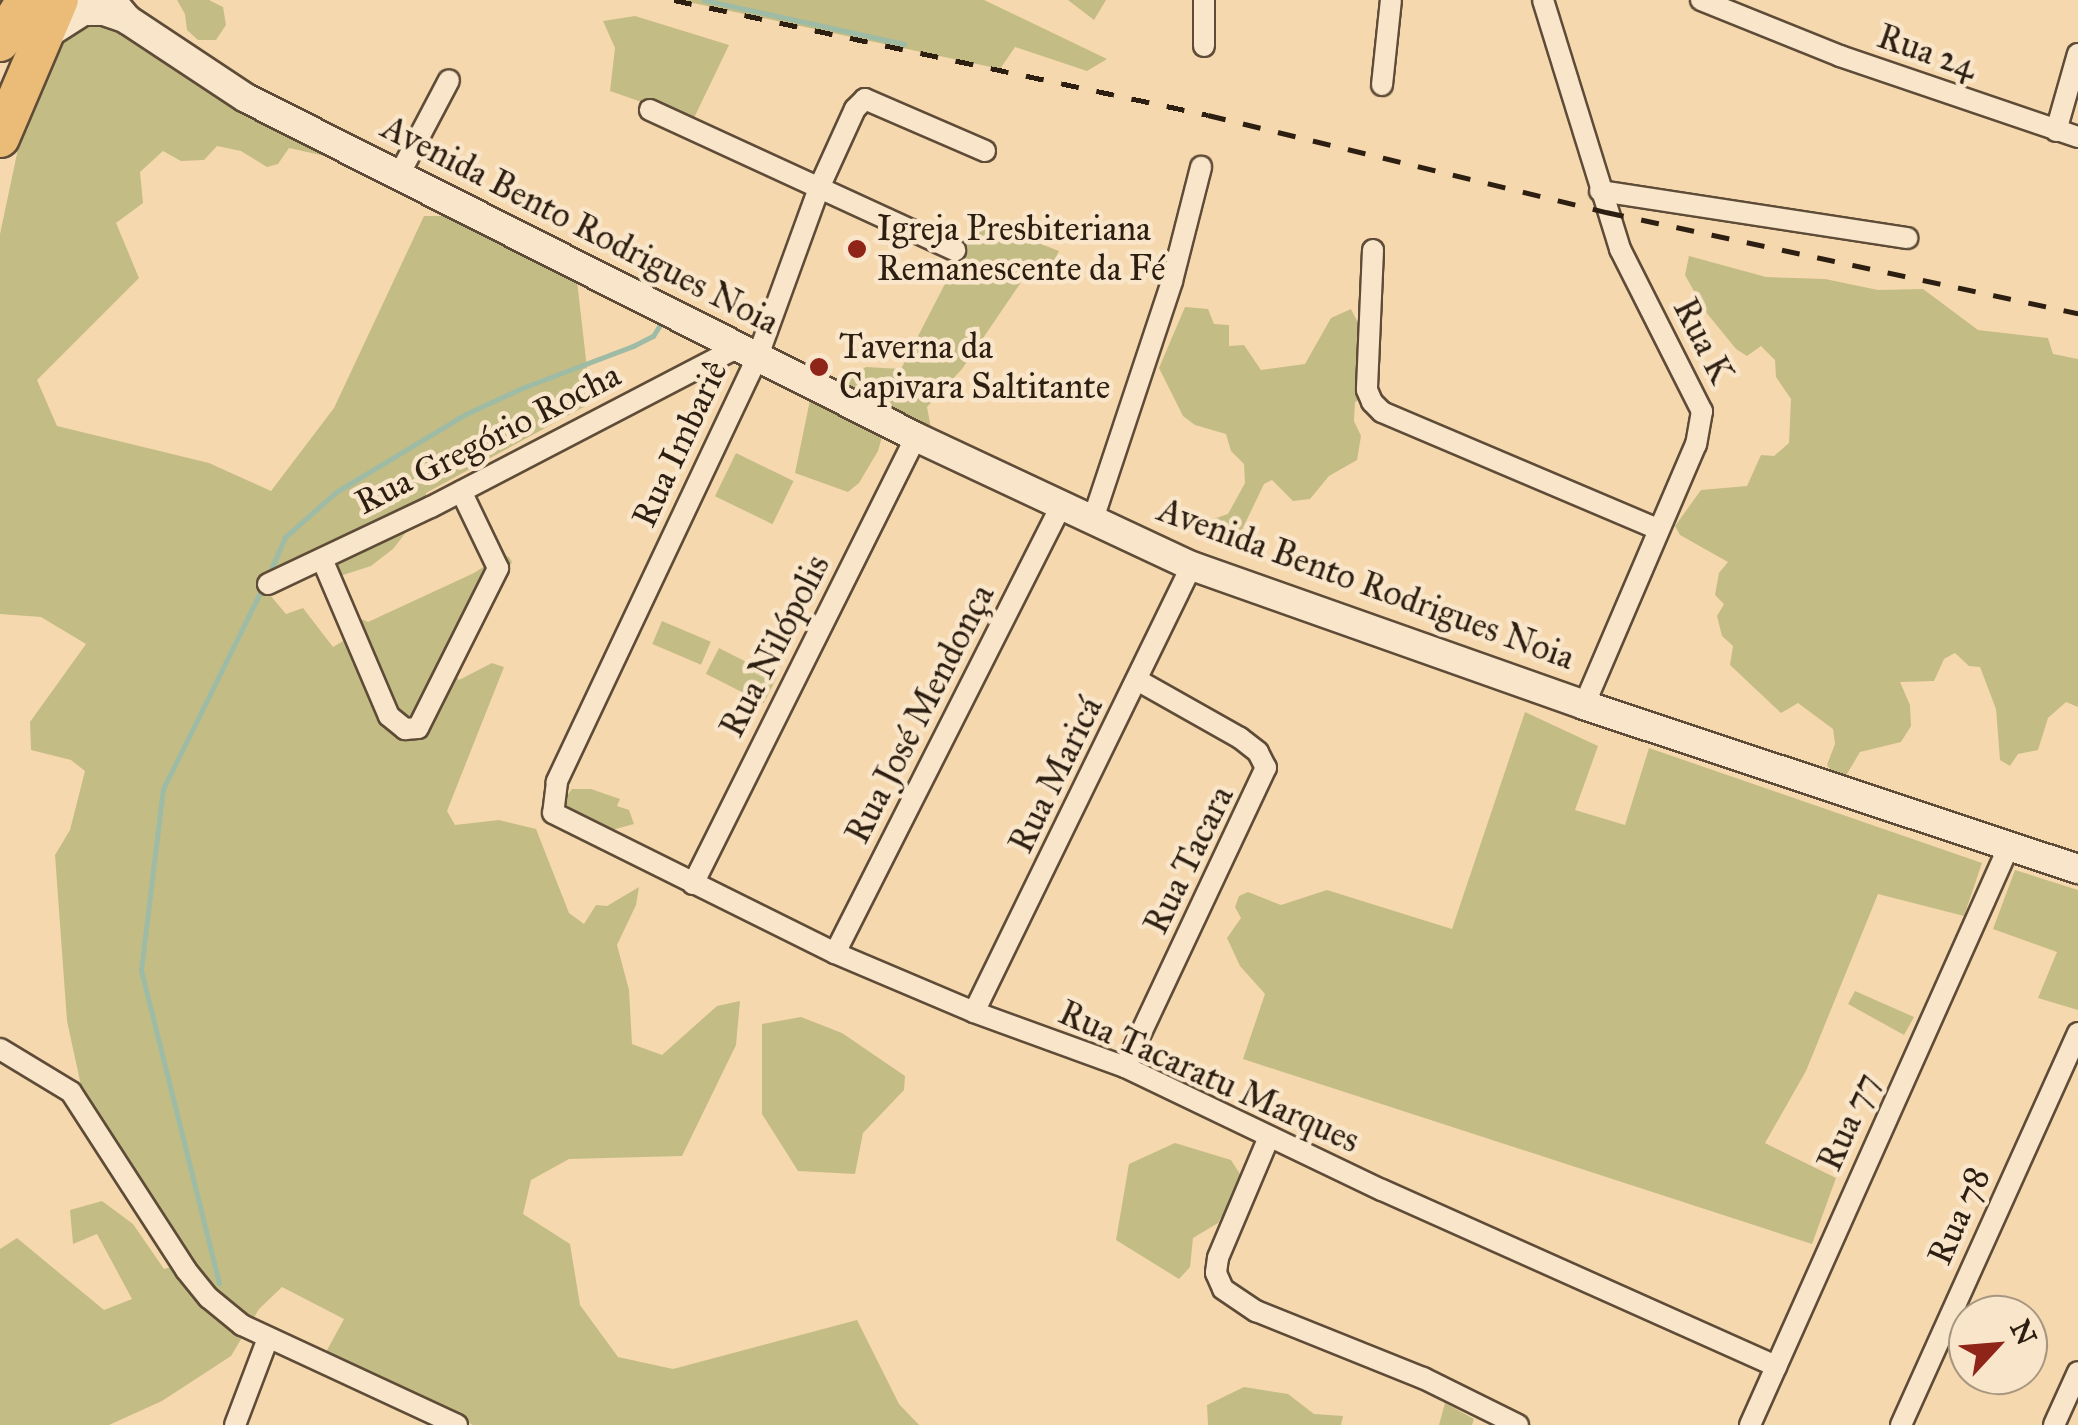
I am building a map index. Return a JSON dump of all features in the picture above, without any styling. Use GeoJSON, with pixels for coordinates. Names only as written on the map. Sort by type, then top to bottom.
{"type":"FeatureCollection","features":[{"type":"Feature","properties":{"kind":"highway"},"geometry":{"type":"LineString","coordinates":[[0,42],[26,0]]}},
{"type":"Feature","properties":{"kind":"highway"},"geometry":{"type":"LineString","coordinates":[[0,138],[60,0]]}},
{"type":"Feature","properties":{"kind":"street"},"geometry":{"type":"LineString","coordinates":[[1204,0],[1204,46]]}},
{"type":"Feature","properties":{"kind":"street"},"geometry":{"type":"LineString","coordinates":[[1382,85],[1390,0]]}},
{"type":"Feature","properties":{"kind":"street","name":"Rua K"},"geometry":{"type":"LineString","coordinates":[[1543,0],[1600,190],[1630,270],[1702,410],[1696,444],[1584,705]]}},
{"type":"Feature","properties":{"kind":"street","name":"Rua 24"},"geometry":{"type":"LineString","coordinates":[[1701,0],[1840,56],[2078,138]]}},
{"type":"Feature","properties":{"kind":"street","name":"Avenida Bento Rodrigues Noia"},"geometry":{"type":"LineString","coordinates":[[44,36],[83,11],[120,10],[246,98],[916,437],[1192,566],[1584,705],[2078,870]]}},
{"type":"Feature","properties":{"kind":"street"},"geometry":{"type":"LineString","coordinates":[[2056,131],[2078,54]]}},
{"type":"Feature","properties":{"kind":"street"},"geometry":{"type":"LineString","coordinates":[[399,175],[449,80]]}},
{"type":"Feature","properties":{"kind":"street","name":"Rua Imbariê"},"geometry":{"type":"LineString","coordinates":[[562,819],[550,806],[557,782],[855,109],[865,99],[984,150]]}},
{"type":"Feature","properties":{"kind":"street"},"geometry":{"type":"LineString","coordinates":[[650,110],[955,250]]}},
{"type":"Feature","properties":{"kind":"street"},"geometry":{"type":"LineString","coordinates":[[1093,519],[1172,281],[1201,166]]}},
{"type":"Feature","properties":{"kind":"street"},"geometry":{"type":"LineString","coordinates":[[1600,190],[1907,238]]}},
{"type":"Feature","properties":{"kind":"street"},"geometry":{"type":"LineString","coordinates":[[1373,250],[1367,390],[1382,412],[1658,529]]}},
{"type":"Feature","properties":{"kind":"street","name":"Rua Gregório Rocha"},"geometry":{"type":"LineString","coordinates":[[268,584],[747,353]]}},
{"type":"Feature","properties":{"kind":"street","name":"Rua Nilópolis"},"geometry":{"type":"LineString","coordinates":[[693,884],[916,437]]}},
{"type":"Feature","properties":{"kind":"street"},"geometry":{"type":"LineString","coordinates":[[322,559],[389,716],[405,730],[418,728],[498,568],[461,491]]}},
{"type":"Feature","properties":{"kind":"street","name":"Rua José Mendonça"},"geometry":{"type":"LineString","coordinates":[[836,953],[1062,504]]}},
{"type":"Feature","properties":{"kind":"street","name":"Rua Maricá"},"geometry":{"type":"LineString","coordinates":[[974,1012],[1192,566]]}},
{"type":"Feature","properties":{"kind":"street","name":"Rua Tacara"},"geometry":{"type":"LineString","coordinates":[[1124,1067],[1266,768],[1258,752],[1240,738],[1139,681]]}},
{"type":"Feature","properties":{"kind":"street","name":"Rua Tacaratu Marques"},"geometry":{"type":"LineString","coordinates":[[562,819],[836,953],[974,1012],[1124,1067],[1269,1137],[1776,1366]]}},
{"type":"Feature","properties":{"kind":"street","name":"Rua 77"},"geometry":{"type":"LineString","coordinates":[[1750,1425],[2009,846]]}},
{"type":"Feature","properties":{"kind":"street","name":"Rua 78"},"geometry":{"type":"LineString","coordinates":[[1901,1425],[2078,1033]]}},
{"type":"Feature","properties":{"kind":"street"},"geometry":{"type":"LineString","coordinates":[[0,1049],[72,1092],[186,1270],[209,1298],[242,1325],[457,1425]]}},
{"type":"Feature","properties":{"kind":"street"},"geometry":{"type":"LineString","coordinates":[[1269,1137],[1218,1258],[1216,1273],[1223,1289],[1256,1311],[1422,1378],[1518,1425]]}},
{"type":"Feature","properties":{"kind":"street"},"geometry":{"type":"LineString","coordinates":[[235,1425],[268,1338]]}},
{"type":"Feature","properties":{"kind":"street"},"geometry":{"type":"LineString","coordinates":[[2054,1425],[2078,1372]]}},
{"type":"Feature","properties":{"kind":"shaded area"},"geometry":{"type":"Polygon","coordinates":[[[177,0],[209,0],[223,7],[226,25],[216,40],[198,40],[187,30],[185,14],[177,0]]]}},
{"type":"Feature","properties":{"kind":"shaded area"},"geometry":{"type":"Polygon","coordinates":[[[679,0],[984,0],[1107,59],[1087,71],[1015,47],[1000,69],[679,0]]]}},
{"type":"Feature","properties":{"kind":"shaded area"},"geometry":{"type":"Polygon","coordinates":[[[1068,0],[1106,0],[1094,20],[1068,0]]]}},
{"type":"Feature","properties":{"kind":"shaded area"},"geometry":{"type":"Polygon","coordinates":[[[635,16],[729,45],[693,120],[610,91],[615,48],[603,21],[635,16]]]}},
{"type":"Feature","properties":{"kind":"shaded area"},"geometry":{"type":"Polygon","coordinates":[[[106,20],[268,118],[275,129],[318,120],[356,139],[353,150],[325,156],[289,148],[278,164],[267,167],[241,151],[217,146],[204,160],[181,161],[163,151],[140,172],[143,203],[116,223],[139,278],[37,380],[57,426],[209,463],[271,491],[334,408],[424,216],[458,216],[576,272],[591,403],[426,493],[427,519],[407,531],[393,549],[371,566],[343,575],[308,554],[259,582],[286,614],[303,608],[333,647],[355,634],[361,619],[368,622],[474,573],[502,555],[509,557],[512,562],[450,670],[459,680],[492,663],[504,667],[447,811],[455,825],[499,820],[536,829],[569,913],[584,924],[596,905],[607,906],[639,887],[636,905],[617,945],[629,990],[632,1044],[662,1055],[717,1006],[740,1001],[736,1045],[682,1156],[569,1159],[531,1180],[523,1214],[570,1244],[580,1305],[618,1357],[673,1369],[857,1320],[899,1404],[919,1425],[473,1425],[326,1352],[344,1319],[282,1287],[259,1309],[231,1356],[162,1401],[109,1425],[0,1425],[0,1249],[17,1238],[104,1310],[132,1299],[97,1234],[73,1244],[70,1210],[102,1201],[133,1224],[164,1269],[186,1263],[83,1095],[67,1021],[55,855],[70,830],[85,771],[71,760],[31,750],[30,722],[86,644],[41,617],[0,614],[0,234],[29,97],[66,27],[106,20]]]}},
{"type":"Feature","properties":{"kind":"shaded area"},"geometry":{"type":"Polygon","coordinates":[[[978,220],[1059,251],[1050,269],[1028,272],[962,369],[927,407],[931,428],[888,416],[878,451],[859,483],[848,492],[795,473],[810,400],[866,367],[901,369],[978,220]]]}},
{"type":"Feature","properties":{"kind":"shaded area"},"geometry":{"type":"Polygon","coordinates":[[[1689,256],[1766,277],[1825,279],[1878,290],[1923,289],[1978,330],[2048,338],[2053,354],[2078,359],[2078,707],[2066,702],[2048,718],[2038,750],[2018,754],[2010,766],[2000,760],[1996,709],[1980,667],[1969,666],[1955,653],[1944,659],[1934,681],[1900,682],[1910,705],[1911,726],[1901,742],[1860,752],[1841,784],[1827,765],[1835,744],[1833,729],[1798,703],[1781,713],[1730,665],[1733,646],[1722,636],[1717,616],[1724,604],[1715,595],[1719,573],[1728,562],[1680,535],[1675,526],[1701,490],[1747,486],[1761,455],[1774,456],[1789,443],[1791,399],[1776,377],[1775,360],[1761,346],[1747,356],[1736,349],[1705,311],[1685,275],[1689,256]]]}},
{"type":"Feature","properties":{"kind":"shaded area"},"geometry":{"type":"Polygon","coordinates":[[[1185,307],[1208,309],[1214,324],[1229,325],[1229,346],[1244,345],[1261,370],[1305,364],[1331,318],[1351,309],[1362,331],[1378,346],[1381,360],[1374,390],[1355,402],[1354,421],[1361,436],[1357,460],[1329,476],[1310,499],[1293,501],[1272,480],[1264,484],[1240,534],[1215,532],[1210,520],[1228,514],[1245,483],[1244,464],[1231,451],[1226,434],[1195,425],[1183,416],[1159,368],[1185,307]]]}},
{"type":"Feature","properties":{"kind":"shaded area"},"geometry":{"type":"Polygon","coordinates":[[[736,453],[794,481],[772,524],[715,496],[736,453]]]}},
{"type":"Feature","properties":{"kind":"shaded area"},"geometry":{"type":"Polygon","coordinates":[[[662,621],[711,642],[701,665],[652,644],[662,621]]]}},
{"type":"Feature","properties":{"kind":"shaded area"},"geometry":{"type":"Polygon","coordinates":[[[719,648],[777,678],[764,703],[706,674],[719,648]]]}},
{"type":"Feature","properties":{"kind":"shaded area"},"geometry":{"type":"Polygon","coordinates":[[[1525,712],[1598,746],[1575,810],[1625,825],[1649,748],[1982,863],[1964,916],[1878,894],[1806,1071],[1765,1143],[1836,1178],[1812,1244],[1243,1059],[1265,994],[1240,966],[1227,938],[1241,918],[1235,907],[1239,896],[1248,892],[1281,905],[1327,890],[1452,929],[1525,712]]]}},
{"type":"Feature","properties":{"kind":"shaded area"},"geometry":{"type":"Polygon","coordinates":[[[572,789],[591,789],[620,799],[617,806],[629,810],[634,824],[608,831],[567,817],[565,798],[572,789]]]}},
{"type":"Feature","properties":{"kind":"shaded area"},"geometry":{"type":"Polygon","coordinates":[[[2015,870],[2078,890],[2078,1010],[2038,998],[2057,952],[1993,929],[2015,870]]]}},
{"type":"Feature","properties":{"kind":"shaded area"},"geometry":{"type":"Polygon","coordinates":[[[1855,991],[1914,1017],[1904,1035],[1848,1004],[1855,991]]]}},
{"type":"Feature","properties":{"kind":"shaded area"},"geometry":{"type":"Polygon","coordinates":[[[801,1017],[842,1033],[905,1076],[904,1090],[863,1133],[855,1174],[798,1171],[762,1114],[762,1024],[801,1017]]]}},
{"type":"Feature","properties":{"kind":"shaded area"},"geometry":{"type":"Polygon","coordinates":[[[1175,1143],[1231,1160],[1240,1174],[1238,1188],[1218,1223],[1193,1238],[1190,1267],[1179,1279],[1116,1240],[1129,1164],[1175,1143]]]}},
{"type":"Feature","properties":{"kind":"shaded area"},"geometry":{"type":"Polygon","coordinates":[[[1244,1387],[1288,1394],[1314,1414],[1343,1416],[1341,1425],[1208,1425],[1207,1405],[1244,1387]]]}},
{"type":"Feature","properties":{"kind":"shaded area"},"geometry":{"type":"Polygon","coordinates":[[[1445,1403],[1474,1419],[1472,1425],[1439,1425],[1445,1403]]]}},
{"type":"Feature","properties":{"kind":"waterway"},"geometry":{"type":"LineString","coordinates":[[704,0],[904,44]]}},
{"type":"Feature","properties":{"kind":"waterway"},"geometry":{"type":"LineString","coordinates":[[269,574],[285,537],[336,492],[466,414],[653,336],[663,320]]}},
{"type":"Feature","properties":{"kind":"waterway"},"geometry":{"type":"LineString","coordinates":[[219,1283],[141,970],[163,789],[262,589]]}},
{"type":"Feature","properties":{"kind":"railway"},"geometry":{"type":"LineString","coordinates":[[674,0],[1208,115],[1606,212],[2078,313]]}},
{"type":"Feature","properties":{"kind":"place","name":"Igreja Presbiteriana Remanescente da Fé"},"geometry":{"type":"Point","coordinates":[857,249]}},
{"type":"Feature","properties":{"kind":"place","name":"Taverna da Capivara Saltitante"},"geometry":{"type":"Point","coordinates":[819,367]}}]}
